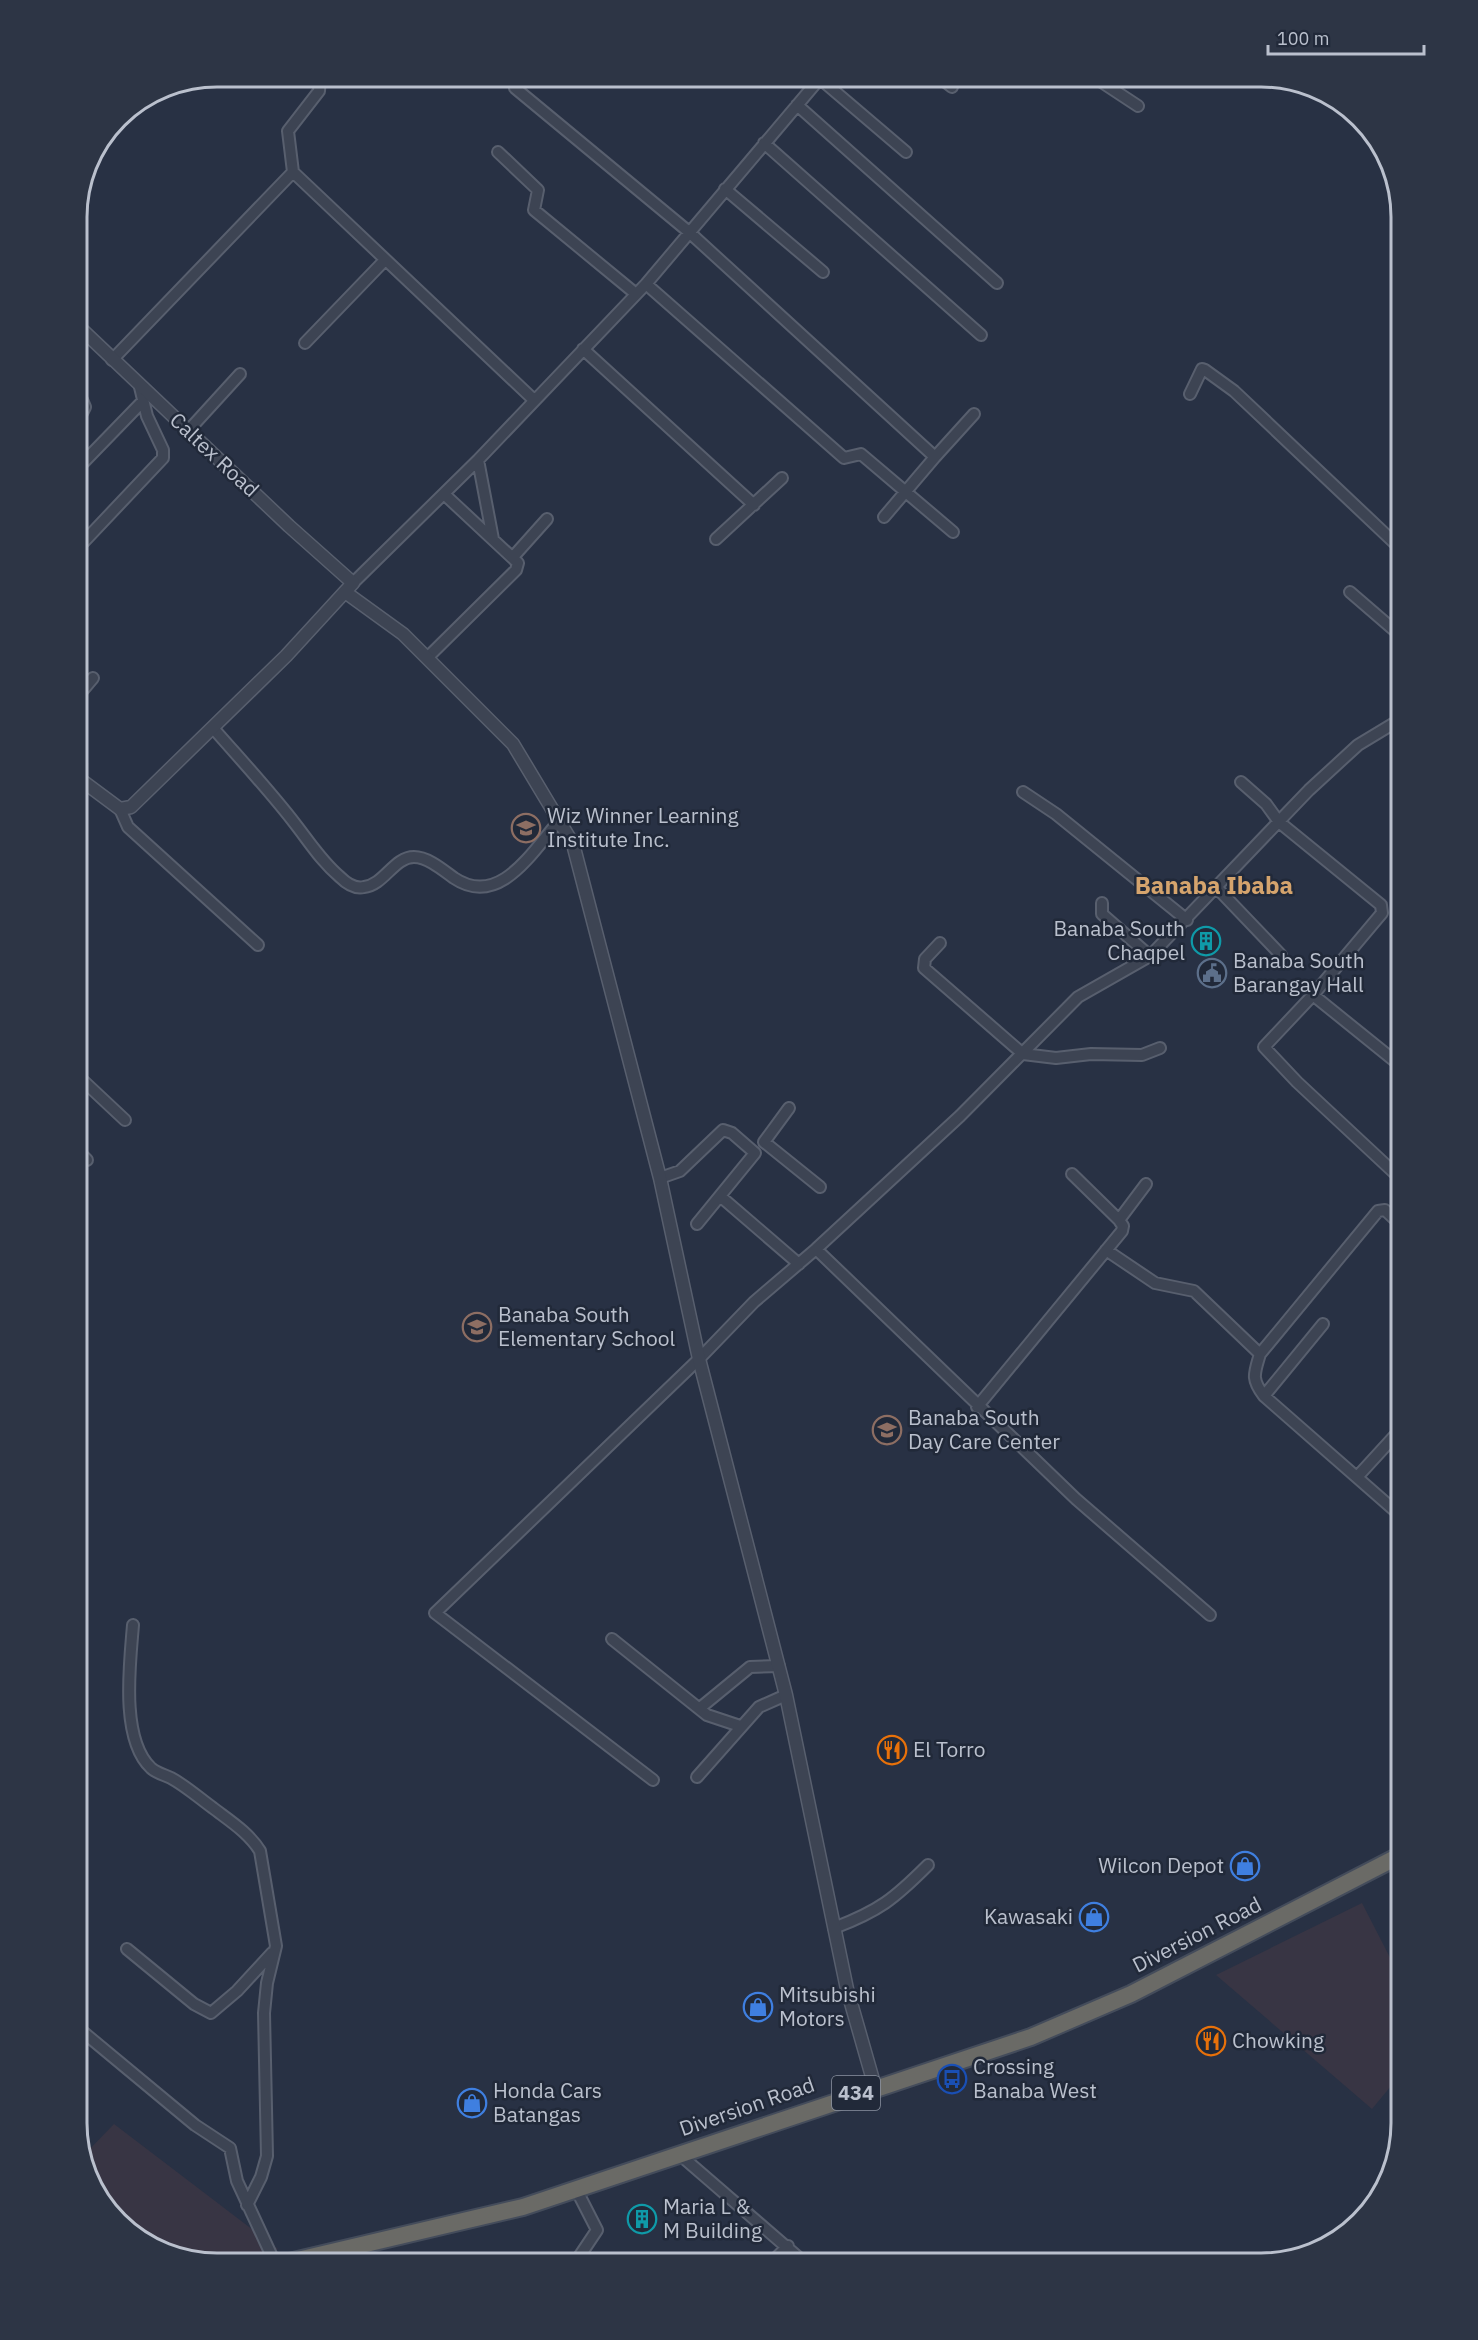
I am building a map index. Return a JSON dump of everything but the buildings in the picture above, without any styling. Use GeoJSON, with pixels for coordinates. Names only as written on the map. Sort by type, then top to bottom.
{"type":"FeatureCollection","features":[{"type":"Feature","properties":{"kind":"highway","name":"Diversion Road"},"geometry":{"type":"LineString","coordinates":[[328,2253],[523,2207],[875,2087],[976,2056],[1082,2017],[1221,1949],[1391,1860]]}},
{"type":"Feature","properties":{"kind":"street"},"geometry":{"type":"LineString","coordinates":[[319,87],[319,91],[288,131],[293,172],[534,400]]}},
{"type":"Feature","properties":{"kind":"street"},"geometry":{"type":"LineString","coordinates":[[120,809],[131,807],[213,728],[286,656],[349,587],[478,460],[646,284],[812,87]]}},
{"type":"Feature","properties":{"kind":"street"},"geometry":{"type":"LineString","coordinates":[[831,87],[906,152]]}},
{"type":"Feature","properties":{"kind":"street"},"geometry":{"type":"LineString","coordinates":[[1109,87],[1138,106]]}},
{"type":"Feature","properties":{"kind":"street"},"geometry":{"type":"LineString","coordinates":[[515,88],[689,232],[935,457]]}},
{"type":"Feature","properties":{"kind":"street"},"geometry":{"type":"LineString","coordinates":[[797,105],[997,283]]}},
{"type":"Feature","properties":{"kind":"street"},"geometry":{"type":"LineString","coordinates":[[764,143],[981,335]]}},
{"type":"Feature","properties":{"kind":"street"},"geometry":{"type":"LineString","coordinates":[[498,152],[537,190],[534,210],[636,294]]}},
{"type":"Feature","properties":{"kind":"street"},"geometry":{"type":"LineString","coordinates":[[112,360],[293,172]]}},
{"type":"Feature","properties":{"kind":"street"},"geometry":{"type":"LineString","coordinates":[[725,189],[823,272]]}},
{"type":"Feature","properties":{"kind":"street"},"geometry":{"type":"LineString","coordinates":[[305,343],[385,260]]}},
{"type":"Feature","properties":{"kind":"street"},"geometry":{"type":"LineString","coordinates":[[646,284],[844,458],[861,454],[953,532]]}},
{"type":"Feature","properties":{"kind":"street","name":"Caltex Road"},"geometry":{"type":"LineString","coordinates":[[87,335],[289,526],[349,587],[428,657],[513,744],[573,844],[660,1178],[699,1359],[779,1666],[847,1989],[875,2087]]}},
{"type":"Feature","properties":{"kind":"street"},"geometry":{"type":"LineString","coordinates":[[583,349],[754,505]]}},
{"type":"Feature","properties":{"kind":"street"},"geometry":{"type":"LineString","coordinates":[[1190,394],[1202,369],[1205,370],[1242,398],[1391,540]]}},
{"type":"Feature","properties":{"kind":"street"},"geometry":{"type":"LineString","coordinates":[[188,431],[240,374]]}},
{"type":"Feature","properties":{"kind":"street"},"geometry":{"type":"LineString","coordinates":[[87,538],[163,458],[163,450],[147,416],[140,387]]}},
{"type":"Feature","properties":{"kind":"street"},"geometry":{"type":"LineString","coordinates":[[87,459],[143,401]]}},
{"type":"Feature","properties":{"kind":"street"},"geometry":{"type":"LineString","coordinates":[[884,517],[974,414]]}},
{"type":"Feature","properties":{"kind":"street"},"geometry":{"type":"LineString","coordinates":[[478,460],[493,539]]}},
{"type":"Feature","properties":{"kind":"street"},"geometry":{"type":"LineString","coordinates":[[716,539],[782,478]]}},
{"type":"Feature","properties":{"kind":"street"},"geometry":{"type":"LineString","coordinates":[[428,657],[516,570],[518,563],[444,494]]}},
{"type":"Feature","properties":{"kind":"street"},"geometry":{"type":"LineString","coordinates":[[513,557],[547,519]]}},
{"type":"Feature","properties":{"kind":"street"},"geometry":{"type":"LineString","coordinates":[[1350,592],[1391,627]]}},
{"type":"Feature","properties":{"kind":"street"},"geometry":{"type":"LineString","coordinates":[[87,685],[93,678]]}},
{"type":"Feature","properties":{"kind":"street"},"geometry":{"type":"LineString","coordinates":[[653,1780],[435,1613],[699,1359],[754,1302],[816,1249],[1023,1054],[1078,997],[1150,956],[1279,822],[1358,745],[1391,725]]}},
{"type":"Feature","properties":{"kind":"street"},"geometry":{"type":"LineString","coordinates":[[213,728],[296,824],[324,862],[352,886],[364,887],[380,880],[405,859],[415,857],[433,863],[464,884],[490,887],[509,878],[560,820]]}},
{"type":"Feature","properties":{"kind":"street"},"geometry":{"type":"LineString","coordinates":[[1241,782],[1266,804],[1279,822],[1381,906],[1382,910],[1313,994],[1264,1047],[1297,1082],[1391,1170]]}},
{"type":"Feature","properties":{"kind":"street"},"geometry":{"type":"LineString","coordinates":[[87,784],[120,809],[128,827],[258,945]]}},
{"type":"Feature","properties":{"kind":"street"},"geometry":{"type":"LineString","coordinates":[[1023,792],[1056,814],[1187,920]]}},
{"type":"Feature","properties":{"kind":"street"},"geometry":{"type":"LineString","coordinates":[[1217,888],[1281,955]]}},
{"type":"Feature","properties":{"kind":"street"},"geometry":{"type":"LineString","coordinates":[[1102,903],[1102,914],[1150,956]]}},
{"type":"Feature","properties":{"kind":"street"},"geometry":{"type":"LineString","coordinates":[[940,943],[925,959],[924,968],[1023,1054],[1056,1058],[1091,1054],[1142,1055],[1160,1048]]}},
{"type":"Feature","properties":{"kind":"street"},"geometry":{"type":"LineString","coordinates":[[1313,994],[1391,1058]]}},
{"type":"Feature","properties":{"kind":"street"},"geometry":{"type":"LineString","coordinates":[[87,1084],[125,1120]]}},
{"type":"Feature","properties":{"kind":"street"},"geometry":{"type":"LineString","coordinates":[[697,1224],[789,1108]]}},
{"type":"Feature","properties":{"kind":"street"},"geometry":{"type":"LineString","coordinates":[[660,1178],[680,1171],[723,1130],[732,1133],[755,1153]]}},
{"type":"Feature","properties":{"kind":"street"},"geometry":{"type":"LineString","coordinates":[[764,1142],[820,1187]]}},
{"type":"Feature","properties":{"kind":"street"},"geometry":{"type":"LineString","coordinates":[[977,1407],[1122,1231],[1123,1226],[1119,1220],[1072,1174]]}},
{"type":"Feature","properties":{"kind":"street"},"geometry":{"type":"LineString","coordinates":[[1119,1220],[1146,1184]]}},
{"type":"Feature","properties":{"kind":"street"},"geometry":{"type":"LineString","coordinates":[[720,1196],[800,1264]]}},
{"type":"Feature","properties":{"kind":"street"},"geometry":{"type":"LineString","coordinates":[[1391,1216],[1385,1210],[1378,1211],[1260,1354],[1254,1375],[1255,1384],[1264,1396],[1391,1507]]}},
{"type":"Feature","properties":{"kind":"street"},"geometry":{"type":"LineString","coordinates":[[816,1249],[977,1407],[1076,1499],[1210,1615]]}},
{"type":"Feature","properties":{"kind":"street"},"geometry":{"type":"LineString","coordinates":[[1106,1250],[1155,1283],[1194,1291],[1260,1354]]}},
{"type":"Feature","properties":{"kind":"street"},"geometry":{"type":"LineString","coordinates":[[1264,1396],[1323,1324]]}},
{"type":"Feature","properties":{"kind":"street"},"geometry":{"type":"LineString","coordinates":[[1358,1476],[1391,1440]]}},
{"type":"Feature","properties":{"kind":"street"},"geometry":{"type":"LineString","coordinates":[[134,1625],[129,1680],[133,1731],[139,1750],[151,1768],[173,1779],[252,1839],[260,1851],[264,1870],[276,1946],[264,2013],[267,2156],[261,2176],[247,2205]]}},
{"type":"Feature","properties":{"kind":"street"},"geometry":{"type":"LineString","coordinates":[[612,1639],[715,1720],[740,1726]]}},
{"type":"Feature","properties":{"kind":"street"},"geometry":{"type":"LineString","coordinates":[[699,1708],[750,1667],[779,1666]]}},
{"type":"Feature","properties":{"kind":"street"},"geometry":{"type":"LineString","coordinates":[[697,1777],[759,1707],[786,1695]]}},
{"type":"Feature","properties":{"kind":"street"},"geometry":{"type":"LineString","coordinates":[[834,1928],[870,1915],[901,1893],[928,1865]]}},
{"type":"Feature","properties":{"kind":"street"},"geometry":{"type":"LineString","coordinates":[[127,1949],[194,2004],[211,2013],[237,1991],[273,1953]]}},
{"type":"Feature","properties":{"kind":"street"},"geometry":{"type":"LineString","coordinates":[[87,2036],[195,2125],[231,2148],[237,2181],[269,2253]]}},
{"type":"Feature","properties":{"kind":"street"},"geometry":{"type":"LineString","coordinates":[[679,2154],[795,2253]]}},
{"type":"Feature","properties":{"kind":"street"},"geometry":{"type":"LineString","coordinates":[[576,2190],[597,2230],[582,2253]]}},
{"type":"Feature","properties":{"kind":"street"},"geometry":{"type":"LineString","coordinates":[[781,2253],[788,2246]]}},
{"type":"Feature","properties":{"kind":"shaded area"},"geometry":{"type":"Polygon","coordinates":[[[1362,1903],[1391,1960],[1391,2086],[1372,2109],[1216,1975],[1362,1903]]]}},
{"type":"Feature","properties":{"kind":"shaded area"},"geometry":{"type":"Polygon","coordinates":[[[114,2124],[278,2249],[262,2253],[209,2253],[175,2246],[160,2240],[131,2221],[119,2209],[100,2180],[90,2149],[114,2124]]]}},
{"type":"Feature","properties":{"kind":"place","name":"Wiz Winner Learning Institute Inc."},"geometry":{"type":"Point","coordinates":[526,828]}},
{"type":"Feature","properties":{"kind":"place","name":"Banaba South Chaqpel"},"geometry":{"type":"Point","coordinates":[1206,941]}},
{"type":"Feature","properties":{"kind":"place","name":"Banaba South Barangay Hall"},"geometry":{"type":"Point","coordinates":[1212,973]}},
{"type":"Feature","properties":{"kind":"place","name":"Banaba South Elementary School"},"geometry":{"type":"Point","coordinates":[477,1327]}},
{"type":"Feature","properties":{"kind":"place","name":"Banaba South Day Care Center"},"geometry":{"type":"Point","coordinates":[887,1430]}},
{"type":"Feature","properties":{"kind":"place","name":"El Torro"},"geometry":{"type":"Point","coordinates":[892,1750]}},
{"type":"Feature","properties":{"kind":"place","name":"Wilcon Depot"},"geometry":{"type":"Point","coordinates":[1245,1866]}},
{"type":"Feature","properties":{"kind":"place","name":"Kawasaki"},"geometry":{"type":"Point","coordinates":[1094,1917]}},
{"type":"Feature","properties":{"kind":"place","name":"Mitsubishi Motors"},"geometry":{"type":"Point","coordinates":[758,2007]}},
{"type":"Feature","properties":{"kind":"place","name":"Chowking"},"geometry":{"type":"Point","coordinates":[1211,2041]}},
{"type":"Feature","properties":{"kind":"place","name":"Crossing Banaba West"},"geometry":{"type":"Point","coordinates":[952,2079]}},
{"type":"Feature","properties":{"kind":"place","name":"Honda Cars Batangas"},"geometry":{"type":"Point","coordinates":[472,2103]}},
{"type":"Feature","properties":{"kind":"place","name":"Maria L & M Building"},"geometry":{"type":"Point","coordinates":[642,2219]}},
{"type":"Feature","properties":{"kind":"district","name":"Banaba Ibaba"},"geometry":{"type":"Point","coordinates":[1214,886]}}]}
